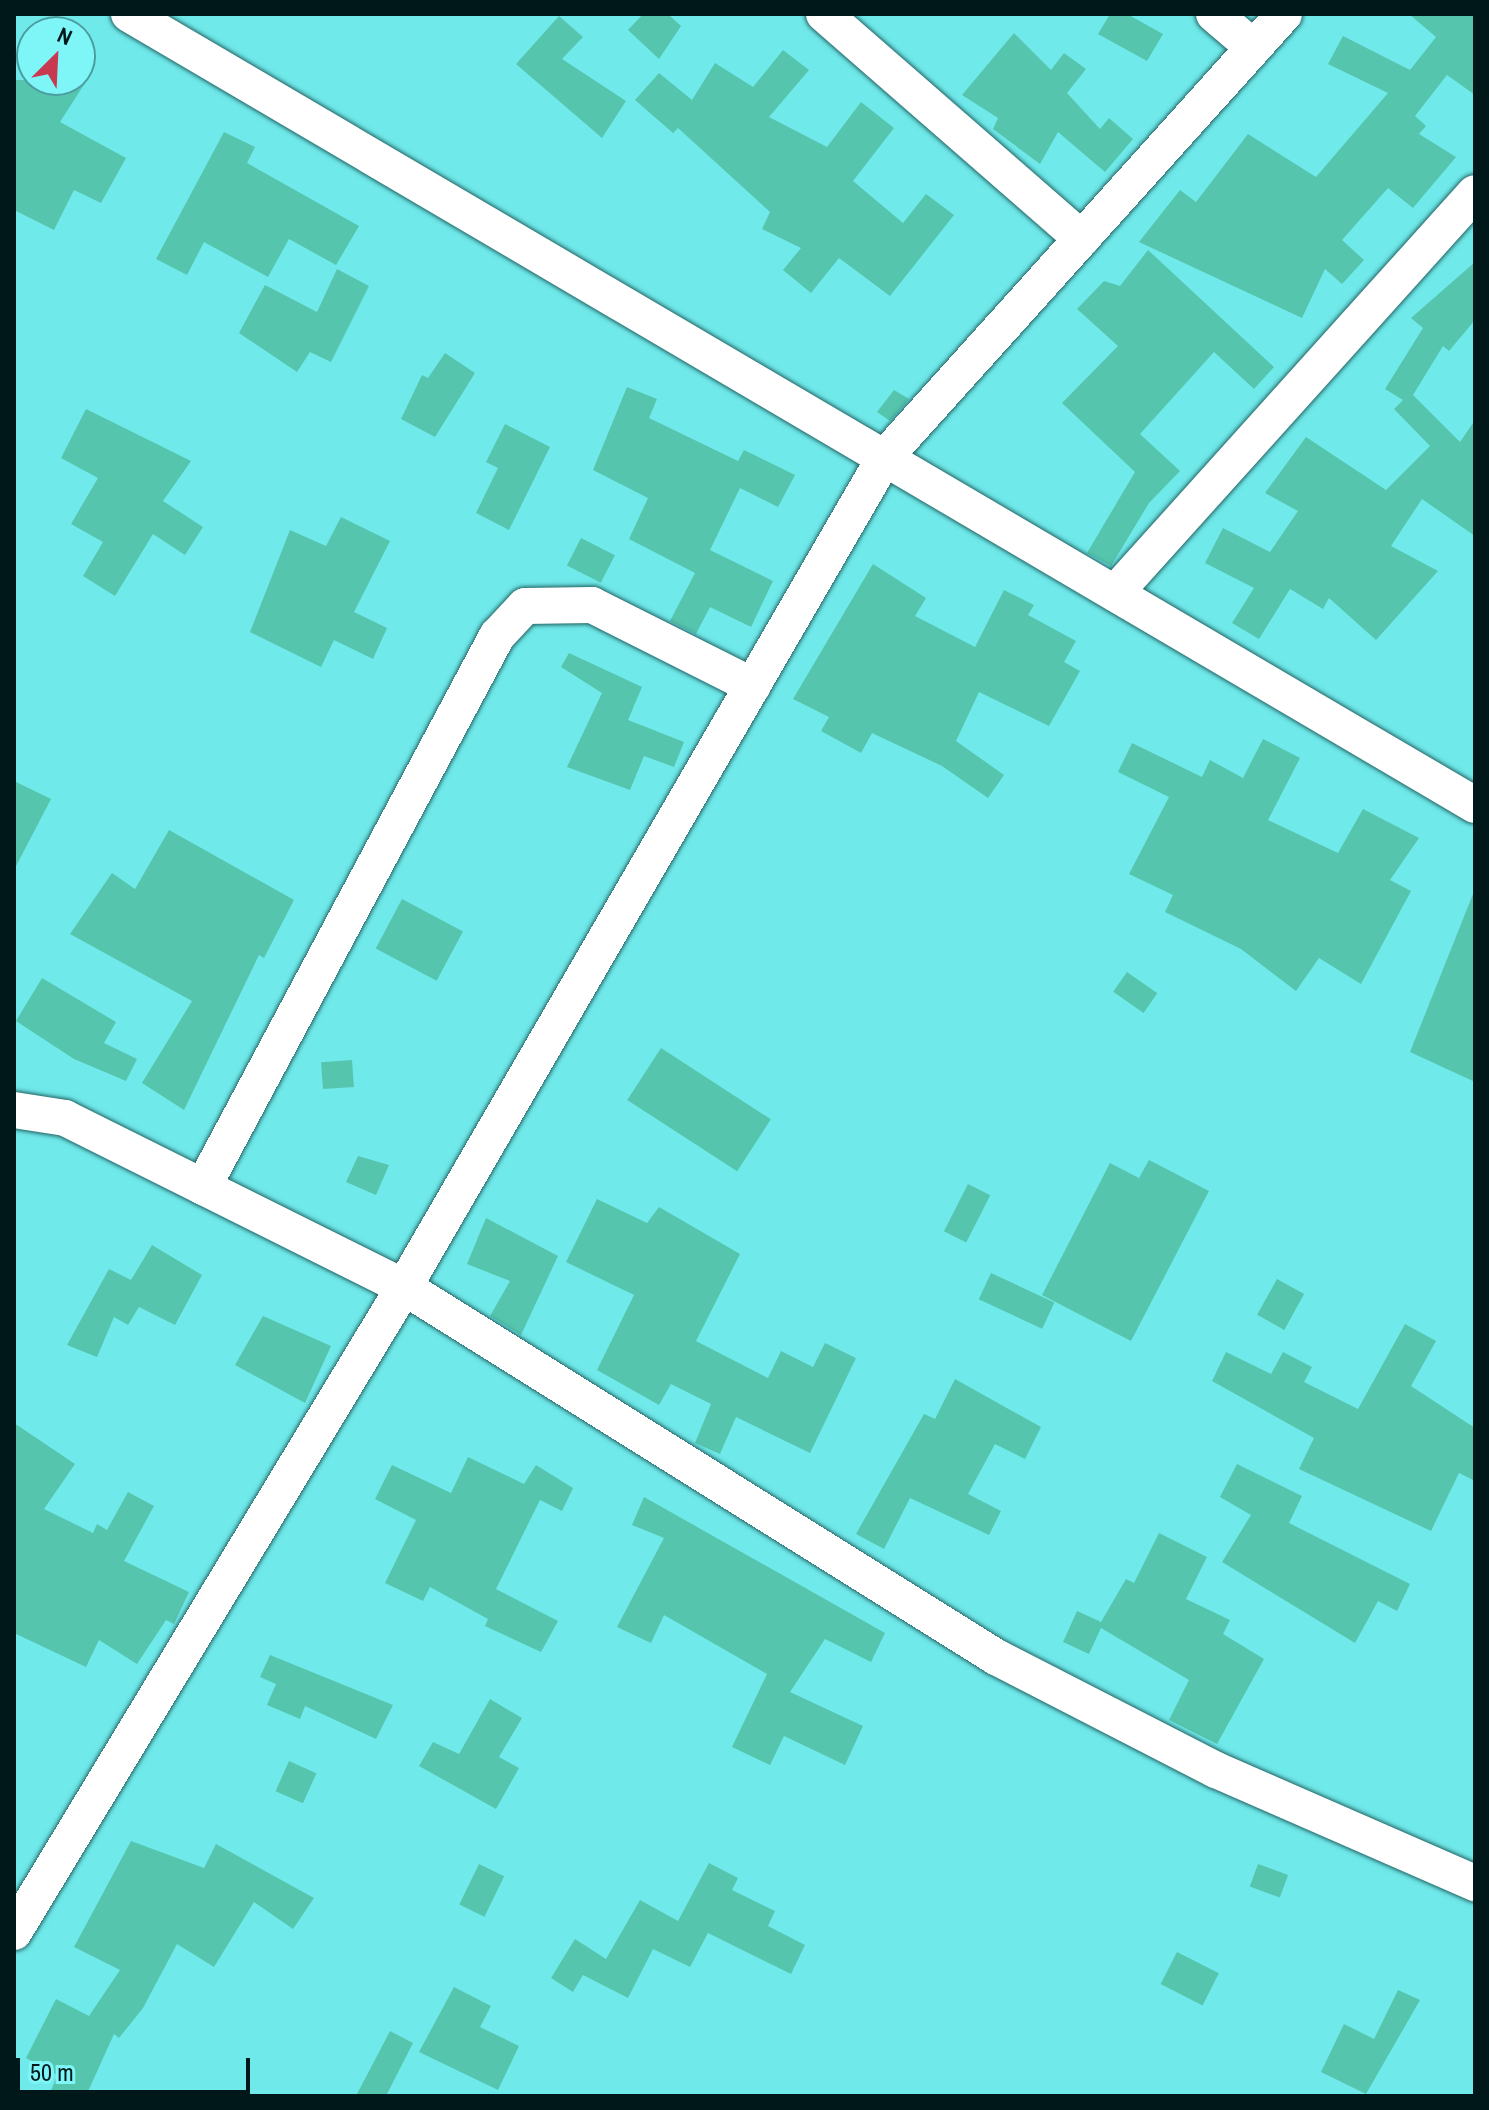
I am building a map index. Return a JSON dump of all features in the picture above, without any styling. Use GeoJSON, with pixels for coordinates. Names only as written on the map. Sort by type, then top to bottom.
{"type":"FeatureCollection","features":[{"type":"Feature","properties":{"kind":"street"},"geometry":{"type":"LineString","coordinates":[[129,14],[1475,805]]}},
{"type":"Feature","properties":{"kind":"street"},"geometry":{"type":"LineString","coordinates":[[824,14],[1082,239]]}},
{"type":"Feature","properties":{"kind":"street"},"geometry":{"type":"LineString","coordinates":[[1214,14],[1254,48]]}},
{"type":"Feature","properties":{"kind":"street"},"geometry":{"type":"LineString","coordinates":[[14,1932],[404,1287],[885,457],[1284,14]]}},
{"type":"Feature","properties":{"kind":"street"},"geometry":{"type":"LineString","coordinates":[[1115,593],[1475,193]]}},
{"type":"Feature","properties":{"kind":"street"},"geometry":{"type":"LineString","coordinates":[[203,1187],[497,636],[525,606],[592,605],[753,686]]}},
{"type":"Feature","properties":{"kind":"street"},"geometry":{"type":"LineString","coordinates":[[14,1110],[65,1118],[404,1287],[996,1657],[1216,1770],[1475,1883]]}},
{"type":"Feature","properties":{"kind":"building"},"geometry":{"type":"Polygon","coordinates":[[[643,14],[668,14],[681,26],[659,59],[628,30],[643,14]]]}},
{"type":"Feature","properties":{"kind":"building"},"geometry":{"type":"Polygon","coordinates":[[[1110,14],[1127,14],[1163,34],[1147,61],[1098,34],[1110,14]]]}},
{"type":"Feature","properties":{"kind":"building"},"geometry":{"type":"Polygon","coordinates":[[[1409,14],[1475,14],[1475,95],[1447,75],[1415,116],[1426,126],[1419,134],[1456,157],[1413,208],[1388,188],[1342,240],[1364,260],[1342,284],[1325,269],[1302,318],[1139,242],[1180,190],[1196,202],[1248,134],[1316,177],[1388,93],[1328,64],[1343,36],[1410,70],[1436,37],[1409,14]]]}},
{"type":"Feature","properties":{"kind":"building"},"geometry":{"type":"Polygon","coordinates":[[[559,16],[583,37],[562,59],[626,101],[602,138],[516,64],[559,16]]]}},
{"type":"Feature","properties":{"kind":"building"},"geometry":{"type":"Polygon","coordinates":[[[1014,33],[1051,70],[1064,53],[1086,69],[1067,93],[1100,129],[1109,118],[1133,139],[1105,172],[1058,132],[1040,164],[993,129],[998,118],[962,95],[1014,33]]]}},
{"type":"Feature","properties":{"kind":"building"},"geometry":{"type":"Polygon","coordinates":[[[783,50],[809,70],[769,117],[827,147],[861,102],[894,128],[853,181],[903,223],[926,194],[954,215],[890,296],[839,258],[811,293],[783,270],[801,248],[762,229],[770,212],[678,128],[673,133],[635,100],[659,73],[692,100],[715,63],[753,87],[783,50]]]}},
{"type":"Feature","properties":{"kind":"building"},"geometry":{"type":"Polygon","coordinates":[[[14,80],[16,96],[77,96],[60,122],[126,158],[101,203],[74,190],[54,230],[14,210],[14,80]]]}},
{"type":"Feature","properties":{"kind":"building"},"geometry":{"type":"Polygon","coordinates":[[[224,132],[255,147],[247,163],[359,226],[336,265],[289,239],[268,277],[204,242],[187,275],[156,259],[224,132]]]}},
{"type":"Feature","properties":{"kind":"building"},"geometry":{"type":"Polygon","coordinates":[[[1148,250],[1274,367],[1254,389],[1214,352],[1140,434],[1180,471],[1149,503],[1111,566],[1087,553],[1135,472],[1062,403],[1118,346],[1077,309],[1104,281],[1120,286],[1148,250]]]}},
{"type":"Feature","properties":{"kind":"building"},"geometry":{"type":"Polygon","coordinates":[[[1475,262],[1475,320],[1449,351],[1443,346],[1413,395],[1460,442],[1475,420],[1475,536],[1422,499],[1391,546],[1438,571],[1376,640],[1329,598],[1323,609],[1290,589],[1259,639],[1232,623],[1254,588],[1205,563],[1223,528],[1270,552],[1298,511],[1265,493],[1306,437],[1386,490],[1430,446],[1394,409],[1403,400],[1385,389],[1423,328],[1411,318],[1475,262]]]}},
{"type":"Feature","properties":{"kind":"building"},"geometry":{"type":"Polygon","coordinates":[[[337,269],[369,286],[331,362],[310,352],[297,372],[239,333],[265,285],[317,312],[337,269]]]}},
{"type":"Feature","properties":{"kind":"building"},"geometry":{"type":"Polygon","coordinates":[[[445,353],[475,373],[435,437],[401,419],[422,375],[428,378],[445,353]]]}},
{"type":"Feature","properties":{"kind":"building"},"geometry":{"type":"Polygon","coordinates":[[[627,387],[657,399],[649,418],[738,461],[744,450],[795,475],[778,507],[740,488],[710,550],[773,581],[751,627],[710,607],[696,634],[670,621],[695,573],[629,539],[648,498],[593,470],[627,387]]]}},
{"type":"Feature","properties":{"kind":"building"},"geometry":{"type":"Polygon","coordinates":[[[894,390],[909,399],[890,421],[877,412],[894,390]]]}},
{"type":"Feature","properties":{"kind":"building"},"geometry":{"type":"Polygon","coordinates":[[[86,409],[191,461],[163,501],[203,527],[185,555],[153,534],[115,596],[83,576],[103,542],[71,524],[98,478],[61,458],[86,409]]]}},
{"type":"Feature","properties":{"kind":"building"},"geometry":{"type":"Polygon","coordinates":[[[505,424],[550,447],[509,530],[476,513],[498,468],[486,462],[505,424]]]}},
{"type":"Feature","properties":{"kind":"building"},"geometry":{"type":"Polygon","coordinates":[[[341,517],[390,541],[354,612],[387,628],[373,659],[334,640],[321,667],[250,632],[290,530],[326,546],[341,517]]]}},
{"type":"Feature","properties":{"kind":"building"},"geometry":{"type":"Polygon","coordinates":[[[581,538],[615,555],[601,583],[567,566],[581,538]]]}},
{"type":"Feature","properties":{"kind":"building"},"geometry":{"type":"Polygon","coordinates":[[[873,564],[926,598],[915,616],[975,647],[1004,590],[1034,605],[1028,615],[1076,641],[1064,662],[1080,671],[1049,726],[979,692],[956,741],[1004,775],[988,798],[942,766],[872,733],[861,753],[821,731],[829,717],[793,699],[873,564]]]}},
{"type":"Feature","properties":{"kind":"building"},"geometry":{"type":"Polygon","coordinates":[[[569,653],[642,687],[628,720],[684,742],[674,767],[644,756],[630,790],[567,767],[602,693],[561,667],[569,653]]]}},
{"type":"Feature","properties":{"kind":"building"},"geometry":{"type":"Polygon","coordinates":[[[1263,739],[1300,758],[1268,820],[1338,853],[1363,809],[1419,838],[1390,880],[1411,891],[1361,984],[1319,958],[1296,991],[1241,949],[1165,912],[1173,895],[1129,874],[1169,797],[1118,772],[1132,743],[1202,777],[1210,760],[1243,778],[1263,739]]]}},
{"type":"Feature","properties":{"kind":"building"},"geometry":{"type":"Polygon","coordinates":[[[14,781],[51,799],[14,870],[14,781]]]}},
{"type":"Feature","properties":{"kind":"building"},"geometry":{"type":"Polygon","coordinates":[[[169,830],[294,900],[264,958],[259,955],[184,1110],[142,1083],[192,1001],[70,934],[112,873],[135,889],[169,830]]]}},
{"type":"Feature","properties":{"kind":"building"},"geometry":{"type":"Polygon","coordinates":[[[1475,889],[1475,1082],[1410,1052],[1475,889]]]}},
{"type":"Feature","properties":{"kind":"building"},"geometry":{"type":"Polygon","coordinates":[[[402,899],[463,931],[437,981],[376,948],[402,899]]]}},
{"type":"Feature","properties":{"kind":"building"},"geometry":{"type":"Polygon","coordinates":[[[1127,972],[1157,993],[1144,1013],[1113,992],[1127,972]]]}},
{"type":"Feature","properties":{"kind":"building"},"geometry":{"type":"Polygon","coordinates":[[[42,978],[116,1022],[104,1043],[137,1059],[126,1081],[74,1059],[16,1021],[42,978]]]}},
{"type":"Feature","properties":{"kind":"building"},"geometry":{"type":"Polygon","coordinates":[[[661,1048],[771,1119],[737,1171],[627,1100],[661,1048]]]}},
{"type":"Feature","properties":{"kind":"building"},"geometry":{"type":"Polygon","coordinates":[[[352,1060],[354,1087],[323,1089],[321,1062],[352,1060]]]}},
{"type":"Feature","properties":{"kind":"building"},"geometry":{"type":"Polygon","coordinates":[[[358,1156],[389,1165],[376,1195],[346,1182],[358,1156]]]}},
{"type":"Feature","properties":{"kind":"building"},"geometry":{"type":"Polygon","coordinates":[[[1149,1160],[1209,1191],[1131,1341],[1042,1295],[1110,1163],[1139,1178],[1149,1160]]]}},
{"type":"Feature","properties":{"kind":"building"},"geometry":{"type":"Polygon","coordinates":[[[968,1184],[990,1195],[966,1243],[944,1231],[968,1184]]]}},
{"type":"Feature","properties":{"kind":"building"},"geometry":{"type":"Polygon","coordinates":[[[597,1199],[647,1223],[659,1207],[740,1254],[696,1341],[768,1378],[781,1351],[813,1367],[825,1343],[856,1358],[810,1453],[736,1417],[720,1454],[695,1443],[711,1404],[671,1384],[659,1405],[597,1370],[634,1295],[566,1262],[597,1199]]]}},
{"type":"Feature","properties":{"kind":"building"},"geometry":{"type":"Polygon","coordinates":[[[486,1218],[558,1256],[521,1335],[490,1316],[510,1281],[467,1264],[486,1218]]]}},
{"type":"Feature","properties":{"kind":"building"},"geometry":{"type":"Polygon","coordinates":[[[152,1245],[202,1275],[175,1325],[139,1307],[128,1325],[114,1317],[97,1357],[67,1345],[109,1269],[131,1280],[152,1245]]]}},
{"type":"Feature","properties":{"kind":"building"},"geometry":{"type":"Polygon","coordinates":[[[991,1273],[1054,1303],[1042,1329],[979,1299],[991,1273]]]}},
{"type":"Feature","properties":{"kind":"building"},"geometry":{"type":"Polygon","coordinates":[[[1277,1279],[1304,1294],[1284,1330],[1257,1315],[1277,1279]]]}},
{"type":"Feature","properties":{"kind":"building"},"geometry":{"type":"Polygon","coordinates":[[[263,1316],[331,1346],[305,1403],[235,1365],[263,1316]]]}},
{"type":"Feature","properties":{"kind":"building"},"geometry":{"type":"Polygon","coordinates":[[[1405,1324],[1436,1341],[1411,1386],[1475,1428],[1475,1481],[1459,1473],[1431,1531],[1299,1469],[1314,1438],[1212,1381],[1226,1352],[1271,1374],[1283,1352],[1312,1367],[1304,1382],[1358,1409],[1405,1324]]]}},
{"type":"Feature","properties":{"kind":"building"},"geometry":{"type":"Polygon","coordinates":[[[955,1379],[1041,1427],[1025,1459],[995,1444],[968,1494],[1001,1511],[989,1535],[910,1498],[884,1549],[856,1534],[924,1414],[935,1419],[955,1379]]]}},
{"type":"Feature","properties":{"kind":"building"},"geometry":{"type":"Polygon","coordinates":[[[14,1423],[75,1464],[44,1509],[93,1533],[97,1524],[107,1530],[128,1492],[154,1506],[124,1561],[189,1592],[174,1624],[166,1620],[137,1664],[99,1640],[86,1667],[14,1633],[14,1423]]]}},
{"type":"Feature","properties":{"kind":"building"},"geometry":{"type":"Polygon","coordinates":[[[468,1457],[524,1484],[536,1465],[573,1488],[562,1511],[540,1500],[496,1589],[558,1621],[541,1652],[485,1626],[488,1619],[430,1587],[423,1601],[385,1583],[416,1520],[375,1499],[392,1465],[451,1493],[468,1457]]]}},
{"type":"Feature","properties":{"kind":"building"},"geometry":{"type":"Polygon","coordinates":[[[1237,1464],[1302,1496],[1289,1523],[1410,1584],[1397,1611],[1378,1601],[1355,1643],[1222,1562],[1251,1515],[1220,1497],[1237,1464]]]}},
{"type":"Feature","properties":{"kind":"building"},"geometry":{"type":"Polygon","coordinates":[[[644,1497],[885,1633],[871,1662],[825,1639],[790,1692],[863,1726],[845,1765],[784,1736],[770,1765],[732,1747],[767,1674],[664,1615],[651,1643],[617,1627],[664,1538],[632,1525],[644,1497]]]}},
{"type":"Feature","properties":{"kind":"building"},"geometry":{"type":"Polygon","coordinates":[[[1159,1533],[1207,1557],[1186,1599],[1230,1620],[1223,1634],[1264,1659],[1217,1744],[1169,1720],[1189,1680],[1101,1628],[1089,1654],[1063,1642],[1077,1611],[1101,1622],[1126,1579],[1134,1583],[1159,1533]]]}},
{"type":"Feature","properties":{"kind":"building"},"geometry":{"type":"Polygon","coordinates":[[[270,1655],[393,1705],[376,1739],[305,1706],[300,1719],[267,1705],[276,1684],[260,1677],[270,1655]]]}},
{"type":"Feature","properties":{"kind":"building"},"geometry":{"type":"Polygon","coordinates":[[[490,1699],[522,1718],[499,1757],[519,1768],[496,1809],[419,1766],[433,1742],[459,1754],[490,1699]]]}},
{"type":"Feature","properties":{"kind":"building"},"geometry":{"type":"Polygon","coordinates":[[[289,1761],[316,1773],[303,1803],[276,1791],[289,1761]]]}},
{"type":"Feature","properties":{"kind":"building"},"geometry":{"type":"Polygon","coordinates":[[[131,1841],[204,1868],[216,1844],[314,1898],[293,1929],[254,1902],[214,1967],[177,1944],[143,2008],[119,2038],[114,2034],[86,2096],[49,2096],[57,2075],[26,2058],[56,1999],[89,2016],[120,1970],[74,1947],[131,1841]]]}},
{"type":"Feature","properties":{"kind":"building"},"geometry":{"type":"Polygon","coordinates":[[[709,1863],[738,1878],[732,1890],[775,1911],[768,1926],[805,1945],[791,1974],[708,1933],[690,1967],[653,1949],[628,1998],[583,1975],[573,1992],[551,1978],[575,1939],[606,1959],[640,1900],[678,1921],[709,1863]]]}},
{"type":"Feature","properties":{"kind":"building"},"geometry":{"type":"Polygon","coordinates":[[[479,1864],[504,1876],[484,1917],[459,1904],[479,1864]]]}},
{"type":"Feature","properties":{"kind":"building"},"geometry":{"type":"Polygon","coordinates":[[[1258,1864],[1288,1875],[1280,1897],[1250,1887],[1258,1864]]]}},
{"type":"Feature","properties":{"kind":"building"},"geometry":{"type":"Polygon","coordinates":[[[1177,1952],[1219,1973],[1203,2005],[1161,1984],[1177,1952]]]}},
{"type":"Feature","properties":{"kind":"building"},"geometry":{"type":"Polygon","coordinates":[[[454,1987],[491,2006],[480,2027],[519,2046],[498,2090],[419,2052],[454,1987]]]}},
{"type":"Feature","properties":{"kind":"building"},"geometry":{"type":"Polygon","coordinates":[[[1398,1990],[1420,2000],[1366,2094],[1321,2072],[1344,2024],[1374,2039],[1398,1990]]]}},
{"type":"Feature","properties":{"kind":"building"},"geometry":{"type":"Polygon","coordinates":[[[390,2031],[413,2043],[386,2096],[356,2096],[390,2031]]]}}]}
